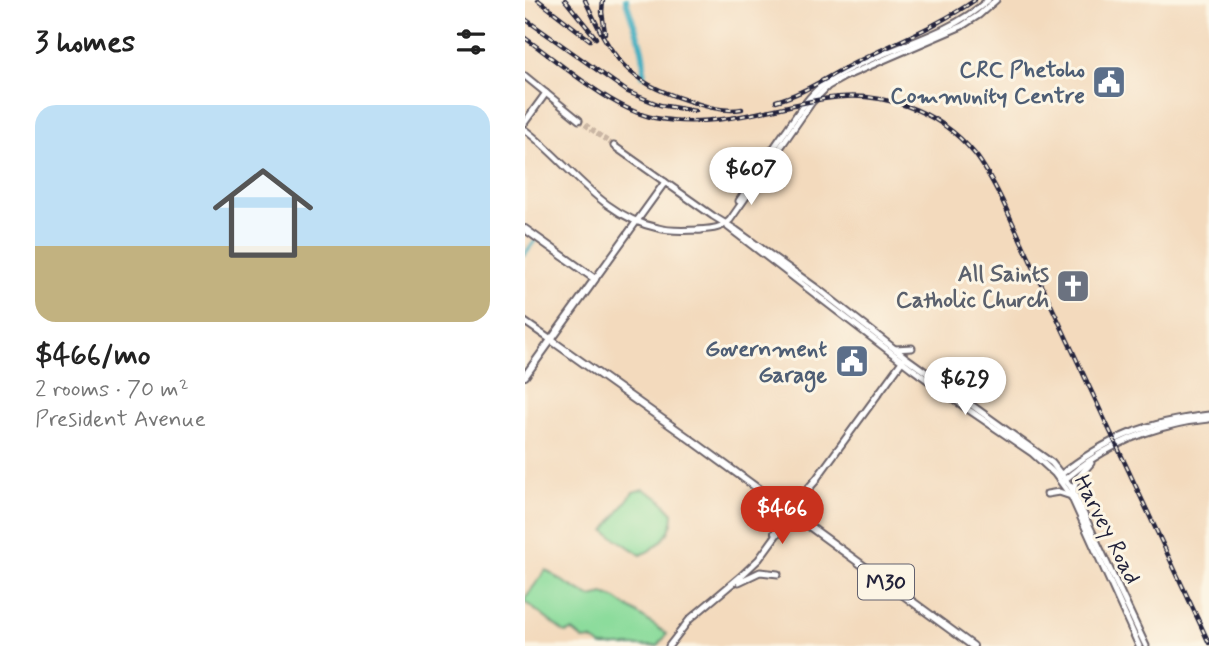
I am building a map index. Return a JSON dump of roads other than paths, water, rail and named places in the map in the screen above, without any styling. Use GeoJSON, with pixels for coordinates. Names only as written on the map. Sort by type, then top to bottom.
{"type":"FeatureCollection","features":[{"type":"Feature","properties":{"kind":"main road"},"geometry":{"type":"LineString","coordinates":[[954,27],[988,0]]}},
{"type":"Feature","properties":{"kind":"main road"},"geometry":{"type":"LineString","coordinates":[[698,230],[717,228],[728,220],[800,118],[828,86],[979,15],[996,0]]}},
{"type":"Feature","properties":{"kind":"main road"},"geometry":{"type":"LineString","coordinates":[[525,76],[579,120]]}},
{"type":"Feature","properties":{"kind":"main road"},"geometry":{"type":"LineString","coordinates":[[525,122],[546,93]]}},
{"type":"Feature","properties":{"kind":"main road"},"geometry":{"type":"LineString","coordinates":[[525,130],[546,146],[591,192],[637,222],[664,230],[723,232],[744,241]]}},
{"type":"Feature","properties":{"kind":"main road","name":"Harvey Road"},"geometry":{"type":"LineString","coordinates":[[614,146],[713,216],[728,220],[736,230],[903,359],[1047,459],[1072,495],[1146,646]]}},
{"type":"Feature","properties":{"kind":"main road"},"geometry":{"type":"LineString","coordinates":[[525,376],[665,182]]}},
{"type":"Feature","properties":{"kind":"main road"},"geometry":{"type":"LineString","coordinates":[[728,220],[736,230]]}},
{"type":"Feature","properties":{"kind":"main road","name":"Harvey Road"},"geometry":{"type":"LineString","coordinates":[[728,220],[744,241],[820,295]]}},
{"type":"Feature","properties":{"kind":"main road"},"geometry":{"type":"LineString","coordinates":[[526,229],[595,279]]}},
{"type":"Feature","properties":{"kind":"main road"},"geometry":{"type":"LineString","coordinates":[[525,322],[551,340]]}},
{"type":"Feature","properties":{"kind":"main road","name":"M30"},"geometry":{"type":"LineString","coordinates":[[551,340],[660,419],[676,434],[737,475],[970,646]]}},
{"type":"Feature","properties":{"kind":"main road"},"geometry":{"type":"LineString","coordinates":[[895,370],[893,351],[912,348]]}},
{"type":"Feature","properties":{"kind":"main road"},"geometry":{"type":"LineString","coordinates":[[753,564],[903,359]]}},
{"type":"Feature","properties":{"kind":"main road","name":"Harvey Road"},"geometry":{"type":"LineString","coordinates":[[903,359],[959,404],[1040,459],[1062,478]]}},
{"type":"Feature","properties":{"kind":"main road"},"geometry":{"type":"LineString","coordinates":[[895,370],[911,368]]}},
{"type":"Feature","properties":{"kind":"main road"},"geometry":{"type":"LineString","coordinates":[[1047,459],[1070,465],[1082,455],[1155,424],[1209,417]]}},
{"type":"Feature","properties":{"kind":"main road"},"geometry":{"type":"LineString","coordinates":[[1062,478],[1104,452],[1163,427],[1209,417]]}},
{"type":"Feature","properties":{"kind":"main road"},"geometry":{"type":"LineString","coordinates":[[1062,478],[1095,449]]}},
{"type":"Feature","properties":{"kind":"main road"},"geometry":{"type":"LineString","coordinates":[[1047,494],[1059,492],[1072,495],[1079,475],[1104,452]]}},
{"type":"Feature","properties":{"kind":"main road"},"geometry":{"type":"LineString","coordinates":[[775,533],[780,522],[775,503],[795,502],[814,483]]}},
{"type":"Feature","properties":{"kind":"main road","name":"Harvey Road"},"geometry":{"type":"LineString","coordinates":[[1072,495],[1139,646]]}},
{"type":"Feature","properties":{"kind":"main road"},"geometry":{"type":"LineString","coordinates":[[669,646],[690,619],[759,559],[791,514]]}},
{"type":"Feature","properties":{"kind":"main road","name":"M30"},"geometry":{"type":"LineString","coordinates":[[791,514],[801,524],[970,646]]}},
{"type":"Feature","properties":{"kind":"main road"},"geometry":{"type":"LineString","coordinates":[[784,525],[801,524]]}},
{"type":"Feature","properties":{"kind":"main road"},"geometry":{"type":"LineString","coordinates":[[724,590],[755,573],[765,571],[778,574]]}},
{"type":"Feature","properties":{"kind":"waterway"},"geometry":{"type":"LineString","coordinates":[[626,0],[641,47],[643,75]]}},
{"type":"Feature","properties":{"kind":"waterway"},"geometry":{"type":"LineString","coordinates":[[525,254],[536,239]]}},
{"type":"Feature","properties":{"kind":"tunnel"},"geometry":{"type":"LineString","coordinates":[[579,120],[614,146]]}},
{"type":"Feature","properties":{"kind":"railway"},"geometry":{"type":"LineString","coordinates":[[538,0],[590,40]]}},
{"type":"Feature","properties":{"kind":"railway"},"geometry":{"type":"LineString","coordinates":[[565,0],[596,38]]}},
{"type":"Feature","properties":{"kind":"railway"},"geometry":{"type":"LineString","coordinates":[[585,0],[613,52],[623,65],[649,85],[709,107],[742,109]]}},
{"type":"Feature","properties":{"kind":"railway"},"geometry":{"type":"LineString","coordinates":[[603,0],[605,33]]}},
{"type":"Feature","properties":{"kind":"railway"},"geometry":{"type":"LineString","coordinates":[[776,101],[803,91],[928,28],[975,0]]}},
{"type":"Feature","properties":{"kind":"railway"},"geometry":{"type":"LineString","coordinates":[[525,19],[628,92],[660,105],[695,111]]}},
{"type":"Feature","properties":{"kind":"railway"},"geometry":{"type":"LineString","coordinates":[[525,38],[605,96],[622,106],[655,118],[699,121],[740,116],[823,99],[866,97],[886,100],[926,114],[960,138],[983,165],[1002,200],[1209,643]]}},
{"type":"Feature","properties":{"kind":"place","name":"CRC Phetoho Community Centre"},"geometry":{"type":"Point","coordinates":[1109,82]}},
{"type":"Feature","properties":{"kind":"place","name":"All Saints Catholic Church"},"geometry":{"type":"Point","coordinates":[1073,286]}},
{"type":"Feature","properties":{"kind":"place","name":"Government Garage"},"geometry":{"type":"Point","coordinates":[852,361]}}]}
